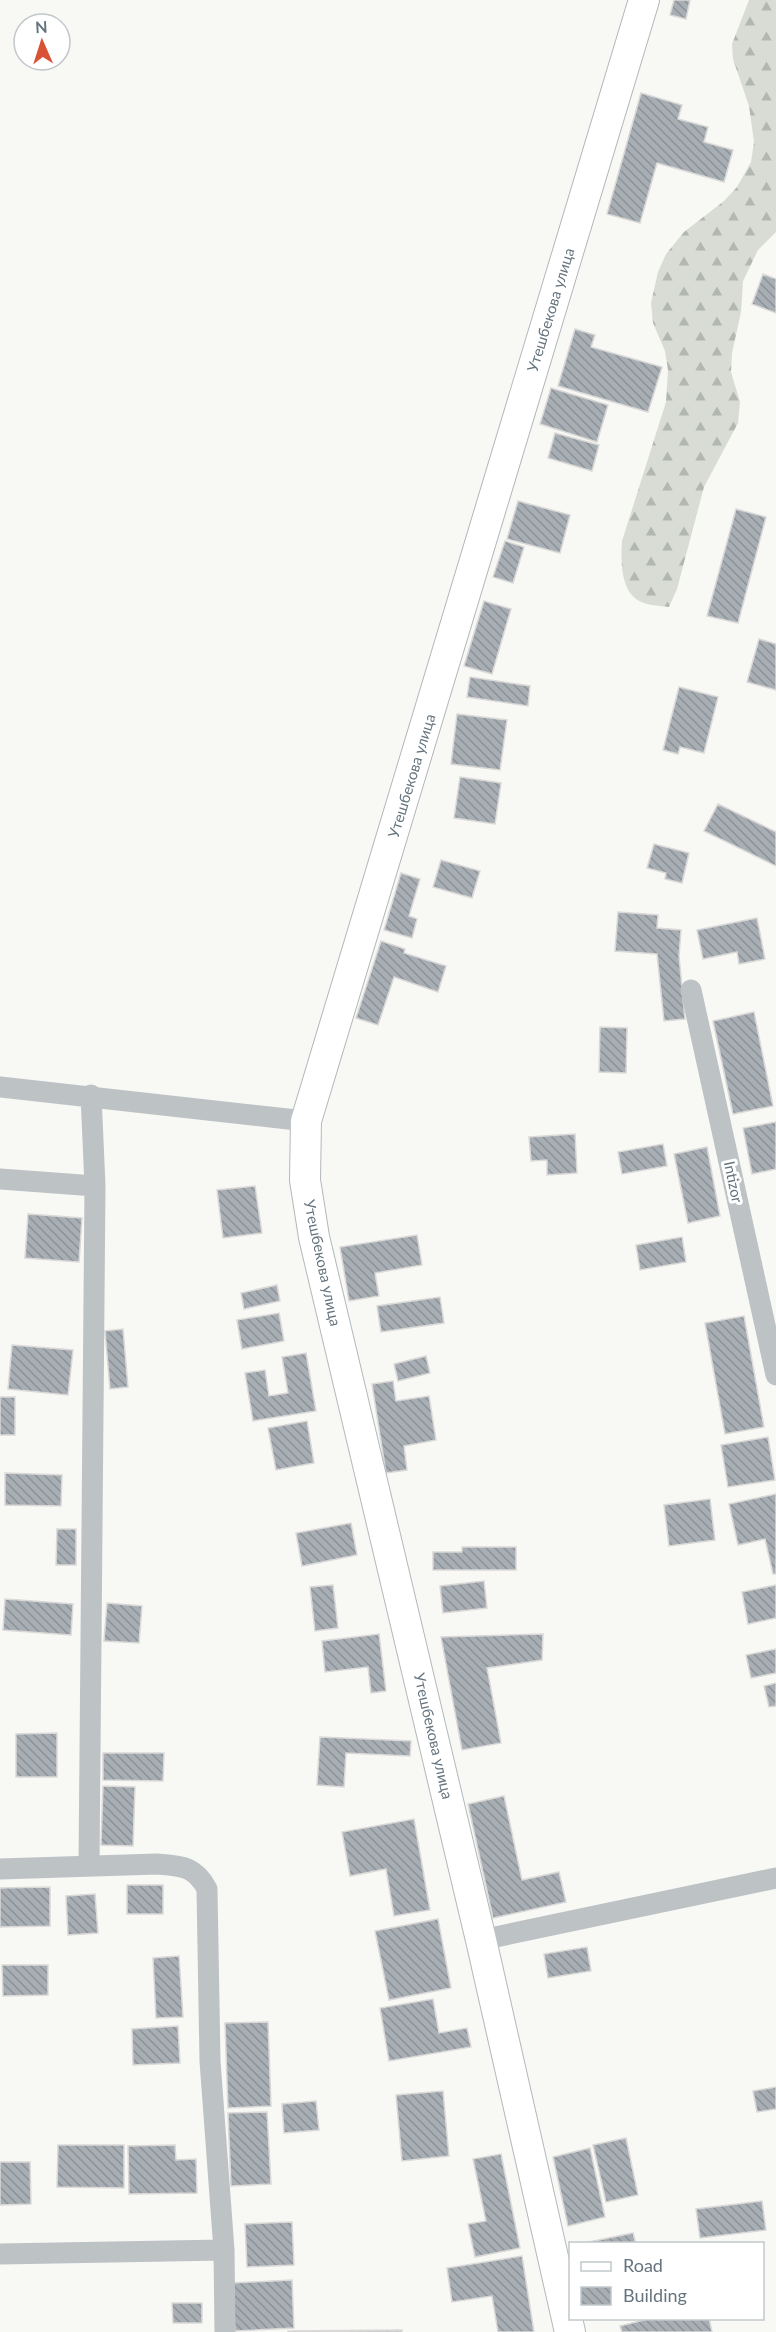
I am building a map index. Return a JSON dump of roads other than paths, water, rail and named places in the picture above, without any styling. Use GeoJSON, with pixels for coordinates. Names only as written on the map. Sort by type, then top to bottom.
{"type":"FeatureCollection","features":[{"type":"Feature","properties":{"kind":"main road","name":"Утешбекова улица"},"geometry":{"type":"LineString","coordinates":[[570,2332],[481,1940],[314,1237],[305,1180],[306,1121],[644,0]]}},
{"type":"Feature","properties":{"kind":"street","name":"Intizor"},"geometry":{"type":"LineString","coordinates":[[691,990],[776,1375]]}},
{"type":"Feature","properties":{"kind":"street"},"geometry":{"type":"LineString","coordinates":[[0,1087],[91,1095],[306,1121]]}},
{"type":"Feature","properties":{"kind":"street"},"geometry":{"type":"LineString","coordinates":[[89,1866],[95,1186],[91,1095]]}},
{"type":"Feature","properties":{"kind":"street"},"geometry":{"type":"LineString","coordinates":[[0,1179],[95,1186]]}},
{"type":"Feature","properties":{"kind":"street"},"geometry":{"type":"LineString","coordinates":[[0,1869],[183,1866],[200,1876],[207,1889],[210,2061],[224,2250],[225,2332]]}},
{"type":"Feature","properties":{"kind":"street"},"geometry":{"type":"LineString","coordinates":[[481,1940],[776,1878]]}},
{"type":"Feature","properties":{"kind":"street"},"geometry":{"type":"LineString","coordinates":[[0,2254],[224,2250]]}}]}
